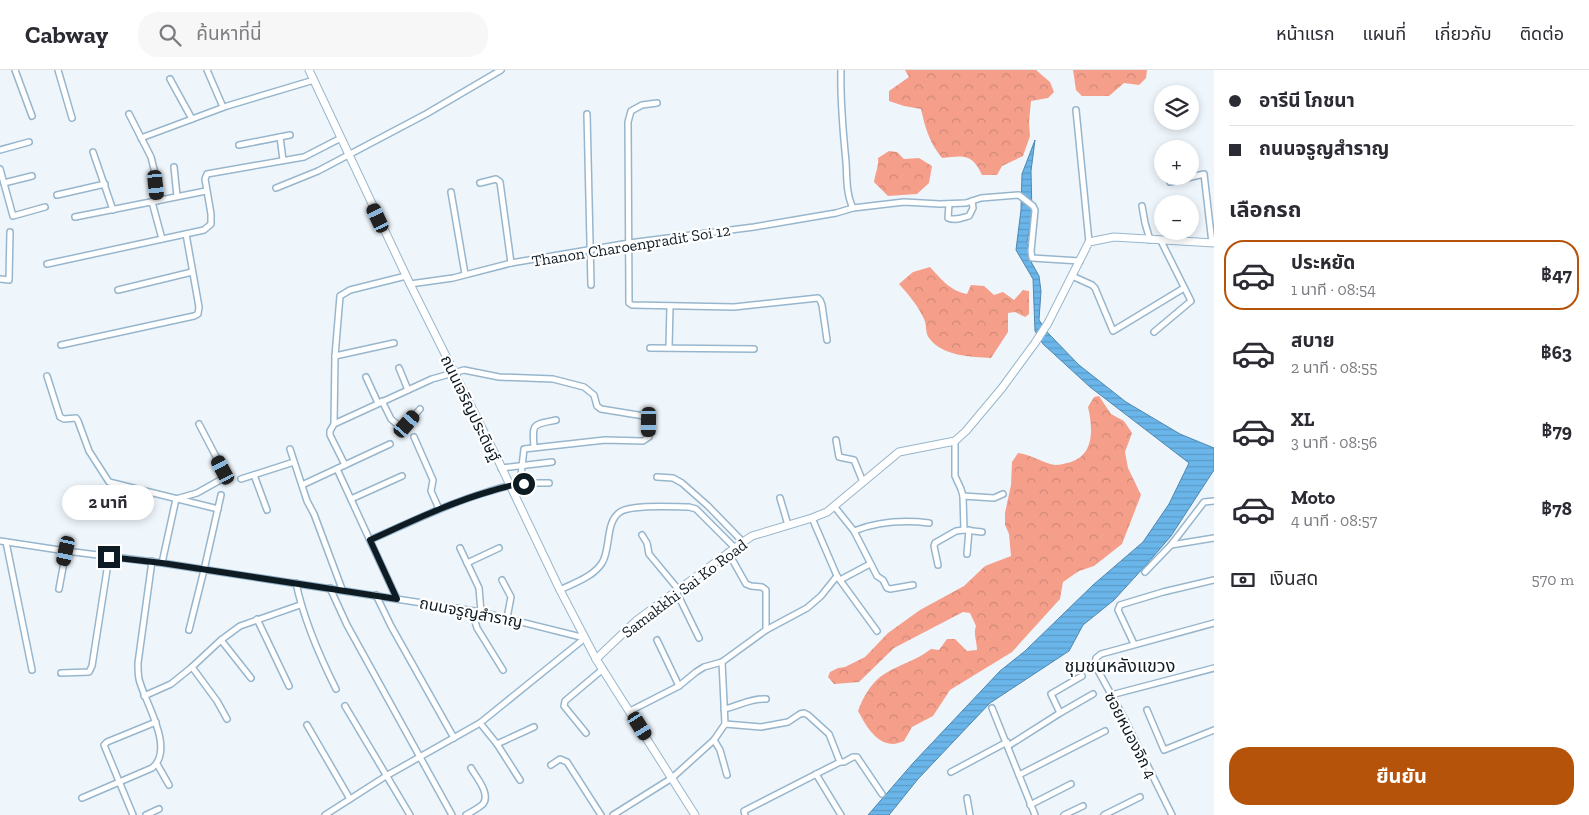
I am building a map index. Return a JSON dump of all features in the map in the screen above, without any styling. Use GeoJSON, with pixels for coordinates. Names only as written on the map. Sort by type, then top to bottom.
{"type":"FeatureCollection","features":[{"type":"Feature","properties":{"kind":"main road","name":"ถนนเจริญประดิษฐ์"},"geometry":{"type":"LineString","coordinates":[[309,70],[406,276],[560,590],[596,658],[694,815]]}},
{"type":"Feature","properties":{"kind":"main road"},"geometry":{"type":"LineString","coordinates":[[955,441],[966,431],[996,395],[1036,342],[1048,323],[1089,242],[1114,237],[1154,240]]}},
{"type":"Feature","properties":{"kind":"main road"},"geometry":{"type":"LineString","coordinates":[[1161,240],[1213,243]]}},
{"type":"Feature","properties":{"kind":"main road","name":"Samakkhi Sai Ko Road"},"geometry":{"type":"LineString","coordinates":[[596,658],[637,620],[752,536],[827,512],[899,452],[955,441]]}},
{"type":"Feature","properties":{"kind":"street"},"geometry":{"type":"LineString","coordinates":[[15,70],[32,116]]}},
{"type":"Feature","properties":{"kind":"street"},"geometry":{"type":"LineString","coordinates":[[58,70],[72,118]]}},
{"type":"Feature","properties":{"kind":"street"},"geometry":{"type":"LineString","coordinates":[[207,70],[223,108]]}},
{"type":"Feature","properties":{"kind":"street"},"geometry":{"type":"LineString","coordinates":[[276,188],[318,172],[348,154],[426,114],[501,70]]}},
{"type":"Feature","properties":{"kind":"street"},"geometry":{"type":"LineString","coordinates":[[841,70],[840,96],[849,198],[853,208]]}},
{"type":"Feature","properties":{"kind":"street"},"geometry":{"type":"LineString","coordinates":[[170,79],[192,120]]}},
{"type":"Feature","properties":{"kind":"street"},"geometry":{"type":"LineString","coordinates":[[141,138],[223,108],[314,80]]}},
{"type":"Feature","properties":{"kind":"street"},"geometry":{"type":"LineString","coordinates":[[657,103],[635,108],[630,114],[629,303],[632,305],[734,307],[818,298],[822,306],[827,340]]}},
{"type":"Feature","properties":{"kind":"street"},"geometry":{"type":"LineString","coordinates":[[1076,110],[1089,242]]}},
{"type":"Feature","properties":{"kind":"street"},"geometry":{"type":"LineString","coordinates":[[129,114],[151,157],[154,169],[155,201],[162,239]]}},
{"type":"Feature","properties":{"kind":"street"},"geometry":{"type":"LineString","coordinates":[[587,114],[591,285]]}},
{"type":"Feature","properties":{"kind":"street"},"geometry":{"type":"LineString","coordinates":[[239,145],[290,135]]}},
{"type":"Feature","properties":{"kind":"street"},"geometry":{"type":"LineString","coordinates":[[280,137],[283,160]]}},
{"type":"Feature","properties":{"kind":"street"},"geometry":{"type":"LineString","coordinates":[[47,264],[204,230],[211,224],[206,191],[205,176],[207,174],[304,156],[341,138]]}},
{"type":"Feature","properties":{"kind":"street"},"geometry":{"type":"LineString","coordinates":[[0,150],[29,142]]}},
{"type":"Feature","properties":{"kind":"street"},"geometry":{"type":"LineString","coordinates":[[94,152],[113,210]]}},
{"type":"Feature","properties":{"kind":"street"},"geometry":{"type":"LineString","coordinates":[[174,166],[177,196]]}},
{"type":"Feature","properties":{"kind":"street"},"geometry":{"type":"LineString","coordinates":[[0,170],[13,216],[45,207]]}},
{"type":"Feature","properties":{"kind":"street"},"geometry":{"type":"LineString","coordinates":[[1199,175],[1204,174],[1213,243]]}},
{"type":"Feature","properties":{"kind":"street"},"geometry":{"type":"LineString","coordinates":[[4,183],[32,176]]}},
{"type":"Feature","properties":{"kind":"street"},"geometry":{"type":"LineString","coordinates":[[480,183],[496,179],[500,182],[511,263]]}},
{"type":"Feature","properties":{"kind":"street"},"geometry":{"type":"LineString","coordinates":[[57,195],[105,184]]}},
{"type":"Feature","properties":{"kind":"street"},"geometry":{"type":"LineString","coordinates":[[75,217],[206,191]]}},
{"type":"Feature","properties":{"kind":"street"},"geometry":{"type":"LineString","coordinates":[[451,192],[465,274]]}},
{"type":"Feature","properties":{"kind":"street","name":"Thanon Charoenpradit Soi 12"},"geometry":{"type":"LineString","coordinates":[[410,284],[511,263],[629,242],[754,227],[836,213],[853,208],[904,202],[966,203],[981,198],[1019,195],[1033,206],[1036,214],[1031,250],[1032,258],[1080,261]]}},
{"type":"Feature","properties":{"kind":"street"},"geometry":{"type":"LineString","coordinates":[[1208,201],[1214,200]]}},
{"type":"Feature","properties":{"kind":"street"},"geometry":{"type":"LineString","coordinates":[[949,204],[948,218],[952,220],[969,216],[973,208],[972,201]]}},
{"type":"Feature","properties":{"kind":"street"},"geometry":{"type":"LineString","coordinates":[[1142,206],[1150,240]]}},
{"type":"Feature","properties":{"kind":"street"},"geometry":{"type":"LineString","coordinates":[[0,279],[9,280],[10,232]]}},
{"type":"Feature","properties":{"kind":"street"},"geometry":{"type":"LineString","coordinates":[[61,344],[198,314],[199,307],[186,234]]}},
{"type":"Feature","properties":{"kind":"street"},"geometry":{"type":"LineString","coordinates":[[1154,332],[1190,301],[1161,240]]}},
{"type":"Feature","properties":{"kind":"street"},"geometry":{"type":"LineString","coordinates":[[118,290],[192,272]]}},
{"type":"Feature","properties":{"kind":"street"},"geometry":{"type":"LineString","coordinates":[[346,465],[330,435],[334,424],[335,356],[340,296],[350,290],[406,276]]}},
{"type":"Feature","properties":{"kind":"street"},"geometry":{"type":"LineString","coordinates":[[1072,276],[1095,288],[1113,332],[1184,288]]}},
{"type":"Feature","properties":{"kind":"street"},"geometry":{"type":"LineString","coordinates":[[669,348],[670,306]]}},
{"type":"Feature","properties":{"kind":"street"},"geometry":{"type":"LineString","coordinates":[[335,356],[394,343]]}},
{"type":"Feature","properties":{"kind":"street"},"geometry":{"type":"LineString","coordinates":[[650,348],[754,349]]}},
{"type":"Feature","properties":{"kind":"street"},"geometry":{"type":"LineString","coordinates":[[399,368],[408,390]]}},
{"type":"Feature","properties":{"kind":"street"},"geometry":{"type":"LineString","coordinates":[[334,424],[408,390],[454,372],[469,370],[499,377],[553,379],[584,387],[592,392],[597,406],[601,409],[644,416],[649,422],[649,437],[643,441],[605,440],[524,449],[521,466],[522,484],[509,485],[439,509],[370,540]]}},
{"type":"Feature","properties":{"kind":"street"},"geometry":{"type":"LineString","coordinates":[[47,376],[60,417],[64,419],[76,418],[78,420],[89,451],[109,482],[218,509]]}},
{"type":"Feature","properties":{"kind":"street"},"geometry":{"type":"LineString","coordinates":[[366,377],[391,419],[398,425],[407,424],[420,408]]}},
{"type":"Feature","properties":{"kind":"street"},"geometry":{"type":"LineString","coordinates":[[534,447],[533,430],[535,426],[556,420]]}},
{"type":"Feature","properties":{"kind":"street"},"geometry":{"type":"LineString","coordinates":[[176,499],[197,494],[222,480],[223,470],[199,424]]}},
{"type":"Feature","properties":{"kind":"street"},"geometry":{"type":"LineString","coordinates":[[414,437],[433,480],[431,491],[439,509]]}},
{"type":"Feature","properties":{"kind":"street"},"geometry":{"type":"LineString","coordinates":[[836,440],[839,457],[854,460],[863,482]]}},
{"type":"Feature","properties":{"kind":"street"},"geometry":{"type":"LineString","coordinates":[[955,441],[955,476],[963,496],[968,554]]}},
{"type":"Feature","properties":{"kind":"street"},"geometry":{"type":"LineString","coordinates":[[302,485],[390,444]]}},
{"type":"Feature","properties":{"kind":"street"},"geometry":{"type":"LineString","coordinates":[[290,449],[342,589]]}},
{"type":"Feature","properties":{"kind":"street"},"geometry":{"type":"LineString","coordinates":[[241,479],[294,462]]}},
{"type":"Feature","properties":{"kind":"street"},"geometry":{"type":"LineString","coordinates":[[501,468],[552,462]]}},
{"type":"Feature","properties":{"kind":"street"},"geometry":{"type":"LineString","coordinates":[[337,468],[397,599]]}},
{"type":"Feature","properties":{"kind":"street"},"geometry":{"type":"LineString","coordinates":[[254,475],[267,510]]}},
{"type":"Feature","properties":{"kind":"street"},"geometry":{"type":"LineString","coordinates":[[351,499],[402,476]]}},
{"type":"Feature","properties":{"kind":"street"},"geometry":{"type":"LineString","coordinates":[[657,478],[673,478],[682,483],[708,506],[743,542]]}},
{"type":"Feature","properties":{"kind":"street"},"geometry":{"type":"LineString","coordinates":[[537,483],[550,483]]}},
{"type":"Feature","properties":{"kind":"street"},"geometry":{"type":"LineString","coordinates":[[963,496],[994,498],[1002,494]]}},
{"type":"Feature","properties":{"kind":"street"},"geometry":{"type":"LineString","coordinates":[[188,630],[221,495]]}},
{"type":"Feature","properties":{"kind":"street"},"geometry":{"type":"LineString","coordinates":[[780,498],[788,525]]}},
{"type":"Feature","properties":{"kind":"street"},"geometry":{"type":"LineString","coordinates":[[162,563],[176,499]]}},
{"type":"Feature","properties":{"kind":"street"},"geometry":{"type":"LineString","coordinates":[[1145,572],[1171,544],[1204,502],[1214,501]]}},
{"type":"Feature","properties":{"kind":"street"},"geometry":{"type":"LineString","coordinates":[[834,506],[854,531],[877,576],[883,580],[888,589],[913,585]]}},
{"type":"Feature","properties":{"kind":"street"},"geometry":{"type":"LineString","coordinates":[[560,590],[578,582],[603,562],[613,521],[618,513],[631,508],[689,507],[696,509],[732,550],[746,584],[762,587],[766,590],[766,630]]}},
{"type":"Feature","properties":{"kind":"street"},"geometry":{"type":"LineString","coordinates":[[812,518],[839,578],[877,631]]}},
{"type":"Feature","properties":{"kind":"street"},"geometry":{"type":"LineString","coordinates":[[854,531],[876,524],[915,521],[929,522]]}},
{"type":"Feature","properties":{"kind":"street"},"geometry":{"type":"LineString","coordinates":[[938,565],[935,543],[956,531],[982,532]]}},
{"type":"Feature","properties":{"kind":"street"},"geometry":{"type":"LineString","coordinates":[[642,535],[648,545],[649,554],[677,590],[699,638]]}},
{"type":"Feature","properties":{"kind":"street"},"geometry":{"type":"LineString","coordinates":[[1171,544],[1214,538]]}},
{"type":"Feature","properties":{"kind":"street"},"geometry":{"type":"LineString","coordinates":[[3,542],[32,670]]}},
{"type":"Feature","properties":{"kind":"street","name":"ถนนจรูญสำราญ"},"geometry":{"type":"LineString","coordinates":[[3,542],[152,561],[342,589],[480,612],[586,638]]}},
{"type":"Feature","properties":{"kind":"street"},"geometry":{"type":"LineString","coordinates":[[460,548],[479,588],[480,612]]}},
{"type":"Feature","properties":{"kind":"street"},"geometry":{"type":"LineString","coordinates":[[467,563],[499,548]]}},
{"type":"Feature","properties":{"kind":"street"},"geometry":{"type":"LineString","coordinates":[[58,589],[66,551]]}},
{"type":"Feature","properties":{"kind":"street"},"geometry":{"type":"LineString","coordinates":[[61,673],[89,672],[92,666],[109,557]]}},
{"type":"Feature","properties":{"kind":"street"},"geometry":{"type":"LineString","coordinates":[[152,561],[138,663],[138,678],[156,722],[160,740],[157,764],[169,785]]}},
{"type":"Feature","properties":{"kind":"street"},"geometry":{"type":"LineString","coordinates":[[630,711],[679,686],[696,672],[722,662],[766,630],[814,603],[839,578],[870,564]]}},
{"type":"Feature","properties":{"kind":"street"},"geometry":{"type":"LineString","coordinates":[[502,580],[511,597],[507,618]]}},
{"type":"Feature","properties":{"kind":"street"},"geometry":{"type":"LineString","coordinates":[[1134,644],[1118,610],[1120,605],[1163,592],[1214,580]]}},
{"type":"Feature","properties":{"kind":"street"},"geometry":{"type":"LineString","coordinates":[[296,583],[300,605],[317,650],[336,689]]}},
{"type":"Feature","properties":{"kind":"street"},"geometry":{"type":"LineString","coordinates":[[330,588],[347,625],[452,815]]}},
{"type":"Feature","properties":{"kind":"street"},"geometry":{"type":"LineString","coordinates":[[376,595],[391,626],[454,738]]}},
{"type":"Feature","properties":{"kind":"street"},"geometry":{"type":"LineString","coordinates":[[144,696],[171,684],[221,640],[240,626],[300,605]]}},
{"type":"Feature","properties":{"kind":"street"},"geometry":{"type":"LineString","coordinates":[[472,611],[477,628],[503,670]]}},
{"type":"Feature","properties":{"kind":"street"},"geometry":{"type":"LineString","coordinates":[[257,619],[289,686]]}},
{"type":"Feature","properties":{"kind":"street","name":"ซอยหนองจิก 4"},"geometry":{"type":"LineString","coordinates":[[1172,815],[1095,665],[1096,658],[1101,654],[1134,644],[1214,623]]}},
{"type":"Feature","properties":{"kind":"street"},"geometry":{"type":"LineString","coordinates":[[324,815],[386,776],[480,723],[586,638]]}},
{"type":"Feature","properties":{"kind":"street"},"geometry":{"type":"LineString","coordinates":[[221,640],[251,678]]}},
{"type":"Feature","properties":{"kind":"street"},"geometry":{"type":"LineString","coordinates":[[657,640],[679,686]]}},
{"type":"Feature","properties":{"kind":"street"},"geometry":{"type":"LineString","coordinates":[[613,815],[672,778],[714,740],[725,724],[722,662]]}},
{"type":"Feature","properties":{"kind":"street"},"geometry":{"type":"LineString","coordinates":[[192,666],[228,719]]}},
{"type":"Feature","properties":{"kind":"street"},"geometry":{"type":"LineString","coordinates":[[1111,695],[1214,668]]}},
{"type":"Feature","properties":{"kind":"street"},"geometry":{"type":"LineString","coordinates":[[586,733],[564,706],[565,701],[603,669]]}},
{"type":"Feature","properties":{"kind":"street"},"geometry":{"type":"LineString","coordinates":[[1060,712],[1051,694],[1082,676]]}},
{"type":"Feature","properties":{"kind":"street"},"geometry":{"type":"LineString","coordinates":[[951,772],[1008,744],[1093,694]]}},
{"type":"Feature","properties":{"kind":"street"},"geometry":{"type":"LineString","coordinates":[[724,709],[735,707],[752,699],[766,699]]}},
{"type":"Feature","properties":{"kind":"street"},"geometry":{"type":"LineString","coordinates":[[346,706],[410,815]]}},
{"type":"Feature","properties":{"kind":"street"},"geometry":{"type":"LineString","coordinates":[[992,708],[1008,744],[1034,815]]}},
{"type":"Feature","properties":{"kind":"street"},"geometry":{"type":"LineString","coordinates":[[1147,710],[1164,750],[1214,730]]}},
{"type":"Feature","properties":{"kind":"street"},"geometry":{"type":"LineString","coordinates":[[725,724],[761,727],[788,722],[804,713],[829,734],[840,762]]}},
{"type":"Feature","properties":{"kind":"street"},"geometry":{"type":"LineString","coordinates":[[133,815],[104,745],[107,742],[156,722]]}},
{"type":"Feature","properties":{"kind":"street"},"geometry":{"type":"LineString","coordinates":[[480,723],[497,744],[520,780]]}},
{"type":"Feature","properties":{"kind":"street"},"geometry":{"type":"LineString","coordinates":[[307,725],[350,799]]}},
{"type":"Feature","properties":{"kind":"street"},"geometry":{"type":"LineString","coordinates":[[497,744],[534,727]]}},
{"type":"Feature","properties":{"kind":"street"},"geometry":{"type":"LineString","coordinates":[[1019,776],[1105,731]]}},
{"type":"Feature","properties":{"kind":"street"},"geometry":{"type":"LineString","coordinates":[[714,740],[720,750],[727,775]]}},
{"type":"Feature","properties":{"kind":"street"},"geometry":{"type":"LineString","coordinates":[[746,815],[744,812],[853,757],[856,757],[882,794]]}},
{"type":"Feature","properties":{"kind":"street"},"geometry":{"type":"LineString","coordinates":[[551,765],[560,759],[567,762],[601,815]]}},
{"type":"Feature","properties":{"kind":"street"},"geometry":{"type":"LineString","coordinates":[[82,798],[157,764]]}},
{"type":"Feature","properties":{"kind":"street"},"geometry":{"type":"LineString","coordinates":[[466,815],[482,805],[486,797],[471,768]]}},
{"type":"Feature","properties":{"kind":"street"},"geometry":{"type":"LineString","coordinates":[[816,774],[841,815]]}},
{"type":"Feature","properties":{"kind":"street"},"geometry":{"type":"LineString","coordinates":[[1030,805],[1071,784]]}},
{"type":"Feature","properties":{"kind":"street"},"geometry":{"type":"LineString","coordinates":[[1104,815],[1140,797]]}},
{"type":"Feature","properties":{"kind":"street"},"geometry":{"type":"LineString","coordinates":[[967,798],[970,815]]}},
{"type":"Feature","properties":{"kind":"street"},"geometry":{"type":"LineString","coordinates":[[1064,815],[1083,806]]}},
{"type":"Feature","properties":{"kind":"street"},"geometry":{"type":"LineString","coordinates":[[146,815],[158,810]]}},
{"type":"Feature","properties":{"kind":"green space"},"geometry":{"type":"Polygon","coordinates":[[[905,70],[1036,70],[1050,82],[1054,92],[1048,98],[1031,101],[1030,136],[1023,156],[1002,166],[997,175],[982,175],[970,159],[961,157],[942,158],[928,134],[921,109],[889,101],[889,91],[909,77],[905,70]]]}},
{"type":"Feature","properties":{"kind":"green space"},"geometry":{"type":"Polygon","coordinates":[[[1073,70],[1147,70],[1146,78],[1139,85],[1124,83],[1109,96],[1082,96],[1076,90],[1073,70]]]}},
{"type":"Feature","properties":{"kind":"green space"},"geometry":{"type":"Polygon","coordinates":[[[889,151],[897,152],[904,159],[919,158],[932,166],[929,183],[917,194],[888,196],[874,182],[878,158],[889,151]]]}},
{"type":"Feature","properties":{"kind":"green space"},"geometry":{"type":"Polygon","coordinates":[[[930,267],[951,287],[967,294],[971,285],[984,286],[994,295],[1003,292],[1014,300],[1023,290],[1029,291],[1029,314],[1025,317],[1015,312],[1008,313],[1008,332],[991,358],[957,354],[941,349],[929,338],[922,314],[899,284],[913,272],[930,267]]]}},
{"type":"Feature","properties":{"kind":"green space"},"geometry":{"type":"Polygon","coordinates":[[[1099,396],[1111,414],[1124,421],[1132,433],[1125,452],[1128,468],[1141,495],[1122,544],[1094,566],[1079,571],[1063,582],[1060,599],[1012,652],[950,690],[933,716],[912,727],[904,741],[892,744],[880,740],[871,732],[858,711],[876,680],[931,649],[939,650],[947,639],[955,639],[967,651],[977,650],[976,626],[970,613],[963,612],[894,648],[859,682],[834,684],[828,677],[830,672],[865,657],[888,633],[920,610],[964,586],[985,566],[1011,556],[1009,534],[1005,525],[1005,513],[1011,485],[1012,462],[1018,453],[1055,465],[1076,460],[1083,455],[1090,441],[1091,433],[1088,407],[1094,397],[1099,396]]]}},
{"type":"Feature","properties":{"kind":"water"},"geometry":{"type":"Polygon","coordinates":[[[1035,140],[1031,171],[1032,216],[1027,242],[1029,258],[1039,276],[1041,291],[1039,320],[1048,333],[1079,365],[1126,402],[1180,434],[1214,448],[1214,470],[1171,536],[1114,600],[1083,625],[1069,651],[990,703],[918,779],[889,815],[868,815],[914,762],[1000,671],[1025,651],[1093,585],[1143,542],[1169,504],[1189,463],[1090,387],[1043,344],[1035,331],[1033,279],[1016,250],[1021,210],[1022,174],[1035,140]]]}},
{"type":"Feature","properties":{"kind":"tunnel"},"geometry":{"type":"LineString","coordinates":[[524,484],[537,483]]}},
{"type":"Feature","properties":{"kind":"district","name":"ชุมชนหลังแขวง"},"geometry":{"type":"Point","coordinates":[1120,666]}},
{"type":"Feature","properties":{"kind":"route"},"geometry":{"type":"LineString","coordinates":[[109,557],[342,589],[397,599],[370,540],[439,509],[474,496],[509,485],[524,484]]}}]}
